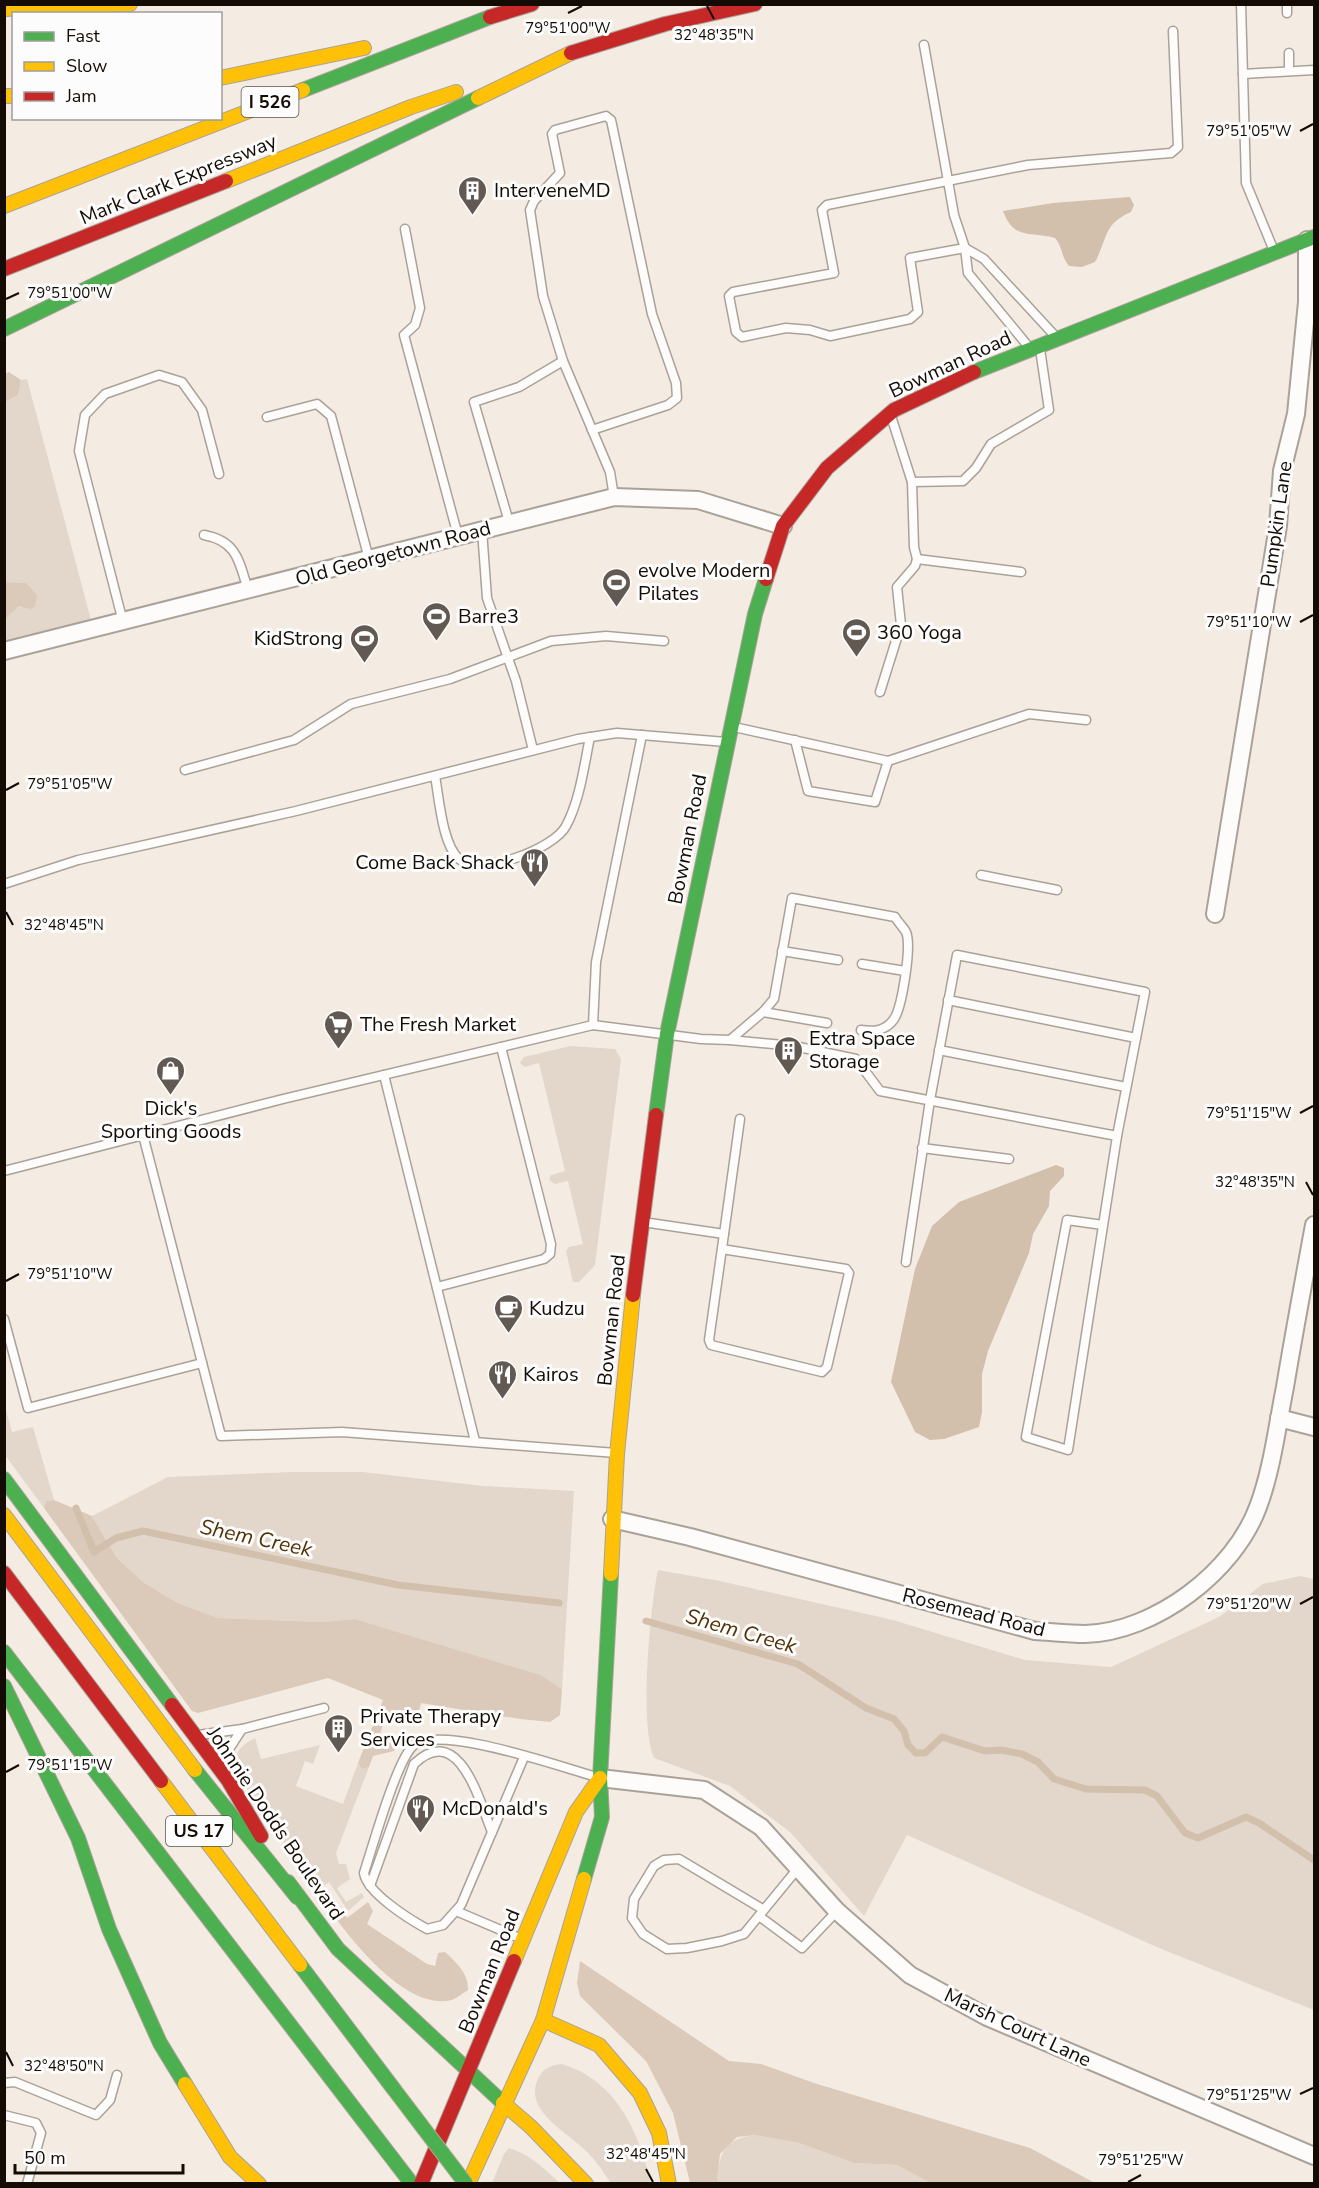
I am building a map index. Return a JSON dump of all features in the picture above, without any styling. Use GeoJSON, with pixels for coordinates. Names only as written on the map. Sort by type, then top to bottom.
{"type":"FeatureCollection","features":[{"type":"Feature","properties":{"kind":"main road"},"geometry":{"type":"LineString","coordinates":[[4,9],[130,4]]}},
{"type":"Feature","properties":{"kind":"main road"},"geometry":{"type":"LineString","coordinates":[[222,78],[324,58],[490,17],[532,4]]}},
{"type":"Feature","properties":{"kind":"main road"},"geometry":{"type":"LineString","coordinates":[[4,329],[571,53],[665,24],[755,4]]}},
{"type":"Feature","properties":{"kind":"main road","name":"Mark Clark Expressway"},"geometry":{"type":"LineString","coordinates":[[4,206],[490,17]]}},
{"type":"Feature","properties":{"kind":"main road","name":"Mark Clark Expressway"},"geometry":{"type":"LineString","coordinates":[[4,269],[411,107],[571,53]]}},
{"type":"Feature","properties":{"kind":"main road","name":"Bowman Road"},"geometry":{"type":"LineString","coordinates":[[467,2184],[543,2020],[602,1817],[600,1778],[616,1454],[642,1222],[667,1034],[755,614],[783,526],[827,468],[890,413],[985,367],[1311,239]]}},
{"type":"Feature","properties":{"kind":"main road","name":"Johnnie Dodds Boulevard"},"geometry":{"type":"LineString","coordinates":[[4,1479],[218,1766],[297,1897],[338,1949],[531,2127],[586,2184]]}},
{"type":"Feature","properties":{"kind":"main road"},"geometry":{"type":"LineString","coordinates":[[4,1515],[213,1795],[297,1897]]}},
{"type":"Feature","properties":{"kind":"main road","name":"US 17"},"geometry":{"type":"LineString","coordinates":[[4,1574],[467,2184]]}},
{"type":"Feature","properties":{"kind":"main road","name":"US 17"},"geometry":{"type":"LineString","coordinates":[[4,1652],[412,2184]]}},
{"type":"Feature","properties":{"kind":"main road"},"geometry":{"type":"LineString","coordinates":[[4,1686],[78,1838],[109,1929],[160,2043],[230,2157],[259,2184]]}},
{"type":"Feature","properties":{"kind":"main road","name":"Bowman Road"},"geometry":{"type":"LineString","coordinates":[[421,2184],[576,1812],[600,1778]]}},
{"type":"Feature","properties":{"kind":"main road"},"geometry":{"type":"LineString","coordinates":[[543,2020],[599,2045],[640,2093],[659,2133],[669,2184]]}},
{"type":"Feature","properties":{"kind":"street","name":"Pumpkin Lane"},"geometry":{"type":"LineString","coordinates":[[1215,914],[1278,526],[1282,471],[1296,414],[1311,239]]}},
{"type":"Feature","properties":{"kind":"street","name":"Old Georgetown Road"},"geometry":{"type":"LineString","coordinates":[[4,651],[615,497],[698,500],[783,526]]}},
{"type":"Feature","properties":{"kind":"street","name":"Rosemead Road"},"geometry":{"type":"LineString","coordinates":[[612,1519],[701,1540],[1035,1631],[1087,1634],[1123,1626],[1163,1611],[1198,1588],[1217,1570],[1257,1510],[1279,1418],[1314,1225]]}},
{"type":"Feature","properties":{"kind":"street"},"geometry":{"type":"LineString","coordinates":[[1279,1418],[1314,1427]]}},
{"type":"Feature","properties":{"kind":"street","name":"Marsh Court Lane"},"geometry":{"type":"LineString","coordinates":[[600,1778],[704,1790],[761,1827],[799,1866],[837,1911],[910,1974],[987,2017],[1314,2156]]}},
{"type":"Feature","properties":{"kind":"lane"},"geometry":{"type":"LineString","coordinates":[[1241,4],[1246,183],[1275,253]]}},
{"type":"Feature","properties":{"kind":"lane"},"geometry":{"type":"LineString","coordinates":[[1057,339],[984,259],[965,248],[910,258],[918,312],[910,319],[830,336],[810,330],[786,328],[742,337],[736,333],[729,296],[733,292],[834,273],[822,210],[827,205],[947,183],[1028,165],[1171,153],[1178,147],[1173,31]]}},
{"type":"Feature","properties":{"kind":"lane"},"geometry":{"type":"LineString","coordinates":[[912,482],[963,481],[976,468],[991,444],[1049,410],[1034,347],[968,273],[965,248],[947,183],[924,45]]}},
{"type":"Feature","properties":{"kind":"lane"},"geometry":{"type":"LineString","coordinates":[[1289,53],[1289,71]]}},
{"type":"Feature","properties":{"kind":"lane"},"geometry":{"type":"LineString","coordinates":[[1243,74],[1314,70]]}},
{"type":"Feature","properties":{"kind":"lane"},"geometry":{"type":"LineString","coordinates":[[592,430],[668,405],[677,398],[676,383],[652,314],[611,120],[606,116],[555,130],[552,134],[560,173],[534,201],[530,210],[543,296],[563,361],[592,430],[610,472],[615,497]]}},
{"type":"Feature","properties":{"kind":"lane"},"geometry":{"type":"LineString","coordinates":[[405,229],[420,308],[415,325],[404,335],[458,536]]}},
{"type":"Feature","properties":{"kind":"lane"},"geometry":{"type":"LineString","coordinates":[[509,522],[474,402],[519,387],[563,361]]}},
{"type":"Feature","properties":{"kind":"lane"},"geometry":{"type":"LineString","coordinates":[[123,622],[80,451],[86,415],[105,394],[126,386],[159,375],[182,382],[202,410],[219,474]]}},
{"type":"Feature","properties":{"kind":"lane"},"geometry":{"type":"LineString","coordinates":[[267,417],[317,404],[331,416],[369,560]]}},
{"type":"Feature","properties":{"kind":"lane"},"geometry":{"type":"LineString","coordinates":[[880,692],[901,625],[897,587],[915,566],[917,559],[914,547],[912,482],[890,413]]}},
{"type":"Feature","properties":{"kind":"lane"},"geometry":{"type":"LineString","coordinates":[[482,530],[487,598],[507,656],[534,750]]}},
{"type":"Feature","properties":{"kind":"lane"},"geometry":{"type":"LineString","coordinates":[[204,536],[221,538],[237,555],[248,590]]}},
{"type":"Feature","properties":{"kind":"lane"},"geometry":{"type":"LineString","coordinates":[[917,559],[1021,572]]}},
{"type":"Feature","properties":{"kind":"lane"},"geometry":{"type":"LineString","coordinates":[[185,770],[294,740],[351,704],[450,679],[551,640],[579,636],[664,641]]}},
{"type":"Feature","properties":{"kind":"lane"},"geometry":{"type":"LineString","coordinates":[[731,726],[888,761],[1029,714],[1086,720]]}},
{"type":"Feature","properties":{"kind":"lane"},"geometry":{"type":"LineString","coordinates":[[4,884],[78,860],[296,811],[590,737],[617,733],[727,742]]}},
{"type":"Feature","properties":{"kind":"lane"},"geometry":{"type":"LineString","coordinates":[[593,1025],[596,962],[642,735]]}},
{"type":"Feature","properties":{"kind":"lane"},"geometry":{"type":"LineString","coordinates":[[435,776],[447,838],[458,858],[471,866],[483,865],[539,850],[554,841],[565,828],[574,806],[590,737]]}},
{"type":"Feature","properties":{"kind":"lane"},"geometry":{"type":"LineString","coordinates":[[795,741],[808,791],[875,802],[888,761]]}},
{"type":"Feature","properties":{"kind":"lane"},"geometry":{"type":"LineString","coordinates":[[981,875],[1057,890]]}},
{"type":"Feature","properties":{"kind":"lane"},"geometry":{"type":"LineString","coordinates":[[730,1040],[764,1012],[774,999],[792,898],[895,917],[906,933],[908,957],[895,1018],[885,1028],[871,1032],[861,1030]]}},
{"type":"Feature","properties":{"kind":"lane"},"geometry":{"type":"LineString","coordinates":[[782,951],[838,960]]}},
{"type":"Feature","properties":{"kind":"lane"},"geometry":{"type":"LineString","coordinates":[[906,1262],[922,1148],[957,955],[1145,992],[1117,1136],[1103,1226],[1079,1379],[1068,1450],[1026,1437],[1067,1220],[1103,1226]]}},
{"type":"Feature","properties":{"kind":"lane"},"geometry":{"type":"LineString","coordinates":[[862,964],[905,971]]}},
{"type":"Feature","properties":{"kind":"lane"},"geometry":{"type":"LineString","coordinates":[[948,1000],[1136,1038]]}},
{"type":"Feature","properties":{"kind":"lane"},"geometry":{"type":"LineString","coordinates":[[764,1012],[827,1023]]}},
{"type":"Feature","properties":{"kind":"lane"},"geometry":{"type":"LineString","coordinates":[[4,1171],[593,1025],[794,1046],[855,1059],[880,1091],[1117,1136]]}},
{"type":"Feature","properties":{"kind":"lane"},"geometry":{"type":"LineString","coordinates":[[437,1287],[544,1259],[550,1254],[551,1244],[501,1047]]}},
{"type":"Feature","properties":{"kind":"lane"},"geometry":{"type":"LineString","coordinates":[[939,1050],[1126,1087]]}},
{"type":"Feature","properties":{"kind":"lane"},"geometry":{"type":"LineString","coordinates":[[384,1075],[475,1441]]}},
{"type":"Feature","properties":{"kind":"lane"},"geometry":{"type":"LineString","coordinates":[[722,1249],[846,1269],[849,1273],[832,1346],[827,1367],[822,1372],[711,1346],[709,1340],[740,1119]]}},
{"type":"Feature","properties":{"kind":"lane"},"geometry":{"type":"LineString","coordinates":[[143,1136],[221,1436],[342,1432],[616,1454]]}},
{"type":"Feature","properties":{"kind":"lane"},"geometry":{"type":"LineString","coordinates":[[922,1148],[1009,1159]]}},
{"type":"Feature","properties":{"kind":"lane"},"geometry":{"type":"LineString","coordinates":[[642,1222],[724,1234]]}},
{"type":"Feature","properties":{"kind":"lane"},"geometry":{"type":"LineString","coordinates":[[4,1319],[28,1408],[202,1363]]}},
{"type":"Feature","properties":{"kind":"lane"},"geometry":{"type":"LineString","coordinates":[[195,1736],[242,1729],[324,1708]]}},
{"type":"Feature","properties":{"kind":"lane"},"geometry":{"type":"LineString","coordinates":[[218,1766],[242,1729]]}},
{"type":"Feature","properties":{"kind":"lane"},"geometry":{"type":"LineString","coordinates":[[524,1757],[456,1911],[443,1925],[427,1929],[405,1916],[365,1882],[364,1873],[404,1757],[420,1741],[432,1738],[471,1741],[600,1778]]}},
{"type":"Feature","properties":{"kind":"lane"},"geometry":{"type":"LineString","coordinates":[[370,1886],[414,1764],[423,1755],[435,1750],[448,1752],[461,1762],[492,1832]]}},
{"type":"Feature","properties":{"kind":"lane"},"geometry":{"type":"LineString","coordinates":[[799,1866],[761,1913],[744,1934],[736,1938],[687,1948],[667,1948],[643,1934],[632,1918],[634,1899],[654,1866],[664,1860],[678,1859],[761,1913],[802,1948],[837,1911]]}},
{"type":"Feature","properties":{"kind":"lane"},"geometry":{"type":"LineString","coordinates":[[456,1911],[522,1939]]}},
{"type":"Feature","properties":{"kind":"lane"},"geometry":{"type":"LineString","coordinates":[[4,2083],[15,2082],[96,2115],[110,2100],[117,2075]]}},
{"type":"Feature","properties":{"kind":"lane"},"geometry":{"type":"LineString","coordinates":[[4,2115],[36,2123],[41,2133],[27,2184]]}},
{"type":"Feature","properties":{"kind":"shaded area"},"geometry":{"type":"Polygon","coordinates":[[[1130,197],[1134,205],[1131,212],[1111,227],[1095,262],[1082,267],[1069,266],[1055,238],[1018,231],[1012,227],[1003,211],[1053,203],[1130,197]]]}},
{"type":"Feature","properties":{"kind":"shaded area"},"geometry":{"type":"Polygon","coordinates":[[[9,372],[21,380],[18,395],[5,402],[5,374],[9,372]]]}},
{"type":"Feature","properties":{"kind":"shaded area"},"geometry":{"type":"Polygon","coordinates":[[[27,379],[91,620],[5,642],[4,619],[19,606],[29,609],[26,583],[4,582],[5,402],[18,395],[21,380],[27,379]]]}},
{"type":"Feature","properties":{"kind":"shaded area"},"geometry":{"type":"Polygon","coordinates":[[[5,582],[26,583],[37,595],[35,607],[29,609],[19,606],[5,619],[5,582]]]}},
{"type":"Feature","properties":{"kind":"shaded area"},"geometry":{"type":"Polygon","coordinates":[[[570,1046],[615,1049],[621,1059],[595,1265],[579,1282],[573,1282],[566,1251],[569,1247],[583,1244],[568,1181],[555,1184],[549,1180],[551,1175],[565,1171],[539,1063],[524,1067],[520,1063],[524,1057],[570,1046]]]}},
{"type":"Feature","properties":{"kind":"shaded area"},"geometry":{"type":"Polygon","coordinates":[[[1056,1165],[1064,1168],[1064,1176],[1050,1191],[1049,1206],[1033,1234],[1029,1253],[988,1351],[982,1374],[982,1412],[979,1427],[944,1439],[930,1440],[915,1432],[891,1382],[915,1269],[932,1226],[959,1202],[1056,1165]]]}},
{"type":"Feature","properties":{"kind":"shaded area"},"geometry":{"type":"Polygon","coordinates":[[[4,1403],[12,1432],[33,1427],[54,1500],[46,1501],[44,1508],[5,1455],[4,1403]]]}},
{"type":"Feature","properties":{"kind":"shaded area"},"geometry":{"type":"Polygon","coordinates":[[[292,1472],[363,1472],[483,1486],[574,1491],[562,1689],[541,1675],[355,1619],[322,1622],[218,1618],[178,1603],[143,1582],[117,1558],[92,1516],[168,1477],[292,1472]]]}},
{"type":"Feature","properties":{"kind":"shaded area"},"geometry":{"type":"Polygon","coordinates":[[[54,1500],[92,1516],[117,1558],[143,1582],[178,1603],[218,1618],[322,1622],[355,1619],[541,1675],[562,1689],[560,1715],[550,1722],[421,1703],[416,1723],[386,1716],[379,1737],[396,1746],[394,1751],[373,1756],[369,1767],[362,1769],[358,1763],[383,1700],[328,1678],[198,1713],[192,1711],[44,1508],[46,1501],[54,1500]]]}},
{"type":"Feature","properties":{"kind":"shaded area"},"geometry":{"type":"Polygon","coordinates":[[[658,1570],[720,1581],[893,1620],[1025,1660],[1111,1667],[1219,1617],[1263,1584],[1300,1576],[1314,1579],[1314,2010],[1159,1948],[907,1835],[864,1916],[791,1833],[730,1786],[654,1758],[647,1720],[647,1666],[658,1570]]]}},
{"type":"Feature","properties":{"kind":"shaded area"},"geometry":{"type":"Polygon","coordinates":[[[255,1738],[261,1759],[320,1745],[313,1764],[305,1761],[296,1786],[343,1804],[358,1763],[362,1769],[369,1767],[336,1853],[339,1864],[346,1864],[350,1879],[337,1888],[346,1902],[362,1893],[364,1897],[348,1911],[329,1882],[316,1892],[233,1768],[240,1750],[255,1738]]]}},
{"type":"Feature","properties":{"kind":"shaded area"},"geometry":{"type":"Polygon","coordinates":[[[328,1891],[347,1918],[368,1902],[373,1911],[367,1924],[427,1964],[435,1966],[438,1953],[445,1952],[464,1974],[468,1990],[452,2000],[433,2000],[414,1994],[395,1981],[359,1947],[319,1896],[328,1891]]]}},
{"type":"Feature","properties":{"kind":"shaded area"},"geometry":{"type":"Polygon","coordinates":[[[580,1961],[729,2061],[761,2064],[814,2083],[1030,2148],[1095,2183],[930,2183],[897,2165],[854,2163],[799,2143],[755,2135],[737,2137],[720,2154],[717,2180],[721,2183],[690,2183],[673,2113],[646,2061],[580,1996],[577,1983],[580,1961]]]}},
{"type":"Feature","properties":{"kind":"shaded area"},"geometry":{"type":"Polygon","coordinates":[[[562,2064],[597,2082],[611,2095],[632,2127],[651,2183],[611,2183],[589,2154],[542,2112],[535,2092],[537,2081],[546,2068],[562,2064]]]}},
{"type":"Feature","properties":{"kind":"shaded area"},"geometry":{"type":"Polygon","coordinates":[[[755,2135],[799,2143],[854,2163],[897,2165],[930,2183],[721,2184],[717,2180],[718,2170],[726,2148],[736,2140],[755,2135]]]}},
{"type":"Feature","properties":{"kind":"shaded area"},"geometry":{"type":"Polygon","coordinates":[[[509,2148],[530,2158],[560,2183],[492,2183],[504,2154],[509,2148]]]}},
{"type":"Feature","properties":{"kind":"waterway","name":"Shem Creek"},"geometry":{"type":"LineString","coordinates":[[76,1508],[94,1552],[116,1538],[143,1531],[398,1585],[559,1603]]}},
{"type":"Feature","properties":{"kind":"waterway","name":"Shem Creek"},"geometry":{"type":"LineString","coordinates":[[646,1621],[798,1664],[866,1708],[894,1719],[904,1731],[908,1745],[916,1753],[925,1753],[942,1737],[985,1751],[1001,1750],[1022,1754],[1038,1762],[1054,1779],[1086,1789],[1145,1790],[1157,1796],[1185,1833],[1198,1838],[1246,1817],[1259,1823],[1314,1860]]}},
{"type":"Feature","properties":{"kind":"traffic: fast"},"geometry":{"type":"LineString","coordinates":[[303,90],[490,17]]}},
{"type":"Feature","properties":{"kind":"traffic: fast"},"geometry":{"type":"LineString","coordinates":[[4,329],[478,98]]}},
{"type":"Feature","properties":{"kind":"traffic: fast"},"geometry":{"type":"LineString","coordinates":[[974,372],[1314,237]]}},
{"type":"Feature","properties":{"kind":"traffic: fast"},"geometry":{"type":"LineString","coordinates":[[656,1115],[667,1034],[755,614],[766,579]]}},
{"type":"Feature","properties":{"kind":"traffic: fast"},"geometry":{"type":"LineString","coordinates":[[4,1479],[172,1705]]}},
{"type":"Feature","properties":{"kind":"traffic: fast"},"geometry":{"type":"LineString","coordinates":[[584,1879],[602,1817],[600,1778],[611,1574]]}},
{"type":"Feature","properties":{"kind":"traffic: fast"},"geometry":{"type":"LineString","coordinates":[[4,1652],[412,2184]]}},
{"type":"Feature","properties":{"kind":"traffic: fast"},"geometry":{"type":"LineString","coordinates":[[4,1686],[78,1838],[109,1929],[160,2043],[185,2084]]}},
{"type":"Feature","properties":{"kind":"traffic: fast"},"geometry":{"type":"LineString","coordinates":[[195,1770],[297,1897]]}},
{"type":"Feature","properties":{"kind":"traffic: fast"},"geometry":{"type":"LineString","coordinates":[[288,1882],[338,1949],[503,2103]]}},
{"type":"Feature","properties":{"kind":"traffic: fast"},"geometry":{"type":"LineString","coordinates":[[300,1965],[393,2088]]}},
{"type":"Feature","properties":{"kind":"traffic: fast"},"geometry":{"type":"LineString","coordinates":[[393,2088],[466,2184]]}},
{"type":"Feature","properties":{"kind":"traffic: slow"},"geometry":{"type":"LineString","coordinates":[[4,9],[130,4]]}},
{"type":"Feature","properties":{"kind":"traffic: slow"},"geometry":{"type":"LineString","coordinates":[[222,78],[364,48]]}},
{"type":"Feature","properties":{"kind":"traffic: slow"},"geometry":{"type":"LineString","coordinates":[[478,98],[571,53]]}},
{"type":"Feature","properties":{"kind":"traffic: slow"},"geometry":{"type":"LineString","coordinates":[[4,206],[303,90]]}},
{"type":"Feature","properties":{"kind":"traffic: slow"},"geometry":{"type":"LineString","coordinates":[[226,181],[411,107],[456,92]]}},
{"type":"Feature","properties":{"kind":"traffic: slow"},"geometry":{"type":"LineString","coordinates":[[4,96],[12,96]]}},
{"type":"Feature","properties":{"kind":"traffic: slow"},"geometry":{"type":"LineString","coordinates":[[611,1574],[617,1454],[633,1295]]}},
{"type":"Feature","properties":{"kind":"traffic: slow"},"geometry":{"type":"LineString","coordinates":[[4,1515],[195,1770]]}},
{"type":"Feature","properties":{"kind":"traffic: slow"},"geometry":{"type":"LineString","coordinates":[[514,1961],[576,1812],[600,1778]]}},
{"type":"Feature","properties":{"kind":"traffic: slow"},"geometry":{"type":"LineString","coordinates":[[161,1781],[300,1965]]}},
{"type":"Feature","properties":{"kind":"traffic: slow"},"geometry":{"type":"LineString","coordinates":[[468,2184],[543,2020],[584,1879]]}},
{"type":"Feature","properties":{"kind":"traffic: slow"},"geometry":{"type":"LineString","coordinates":[[543,2020],[599,2045],[640,2093],[659,2133],[669,2184]]}},
{"type":"Feature","properties":{"kind":"traffic: slow"},"geometry":{"type":"LineString","coordinates":[[185,2084],[230,2157],[259,2184]]}},
{"type":"Feature","properties":{"kind":"traffic: slow"},"geometry":{"type":"LineString","coordinates":[[503,2103],[531,2127],[586,2184]]}},
{"type":"Feature","properties":{"kind":"traffic: jam"},"geometry":{"type":"LineString","coordinates":[[490,17],[532,4]]}},
{"type":"Feature","properties":{"kind":"traffic: jam"},"geometry":{"type":"LineString","coordinates":[[571,53],[665,24],[755,4]]}},
{"type":"Feature","properties":{"kind":"traffic: jam"},"geometry":{"type":"LineString","coordinates":[[4,269],[226,181]]}},
{"type":"Feature","properties":{"kind":"traffic: jam"},"geometry":{"type":"LineString","coordinates":[[766,579],[783,526],[827,468],[894,410],[974,372]]}},
{"type":"Feature","properties":{"kind":"traffic: jam"},"geometry":{"type":"LineString","coordinates":[[633,1295],[656,1115]]}},
{"type":"Feature","properties":{"kind":"traffic: jam"},"geometry":{"type":"LineString","coordinates":[[4,1573],[161,1781]]}},
{"type":"Feature","properties":{"kind":"traffic: jam"},"geometry":{"type":"LineString","coordinates":[[172,1705],[228,1780],[261,1836]]}},
{"type":"Feature","properties":{"kind":"traffic: jam"},"geometry":{"type":"LineString","coordinates":[[421,2184],[514,1961]]}},
{"type":"Feature","properties":{"kind":"place","name":"InterveneMD"},"geometry":{"type":"Point","coordinates":[473,216]}},
{"type":"Feature","properties":{"kind":"place","name":"evolve Modern Pilates"},"geometry":{"type":"Point","coordinates":[617,608]}},
{"type":"Feature","properties":{"kind":"place","name":"Barre3"},"geometry":{"type":"Point","coordinates":[437,642]}},
{"type":"Feature","properties":{"kind":"place","name":"360 Yoga"},"geometry":{"type":"Point","coordinates":[856,658]}},
{"type":"Feature","properties":{"kind":"place","name":"KidStrong"},"geometry":{"type":"Point","coordinates":[364,664]}},
{"type":"Feature","properties":{"kind":"place","name":"Come Back Shack"},"geometry":{"type":"Point","coordinates":[535,888]}},
{"type":"Feature","properties":{"kind":"place","name":"The Fresh Market"},"geometry":{"type":"Point","coordinates":[339,1050]}},
{"type":"Feature","properties":{"kind":"place","name":"Extra Space Storage"},"geometry":{"type":"Point","coordinates":[788,1076]}},
{"type":"Feature","properties":{"kind":"place","name":"Dick's Sporting Goods"},"geometry":{"type":"Point","coordinates":[171,1096]}},
{"type":"Feature","properties":{"kind":"place","name":"Kudzu"},"geometry":{"type":"Point","coordinates":[508,1334]}},
{"type":"Feature","properties":{"kind":"place","name":"Kairos"},"geometry":{"type":"Point","coordinates":[502,1400]}},
{"type":"Feature","properties":{"kind":"place","name":"Private Therapy Services"},"geometry":{"type":"Point","coordinates":[339,1754]}},
{"type":"Feature","properties":{"kind":"place","name":"McDonald's"},"geometry":{"type":"Point","coordinates":[421,1834]}}]}
